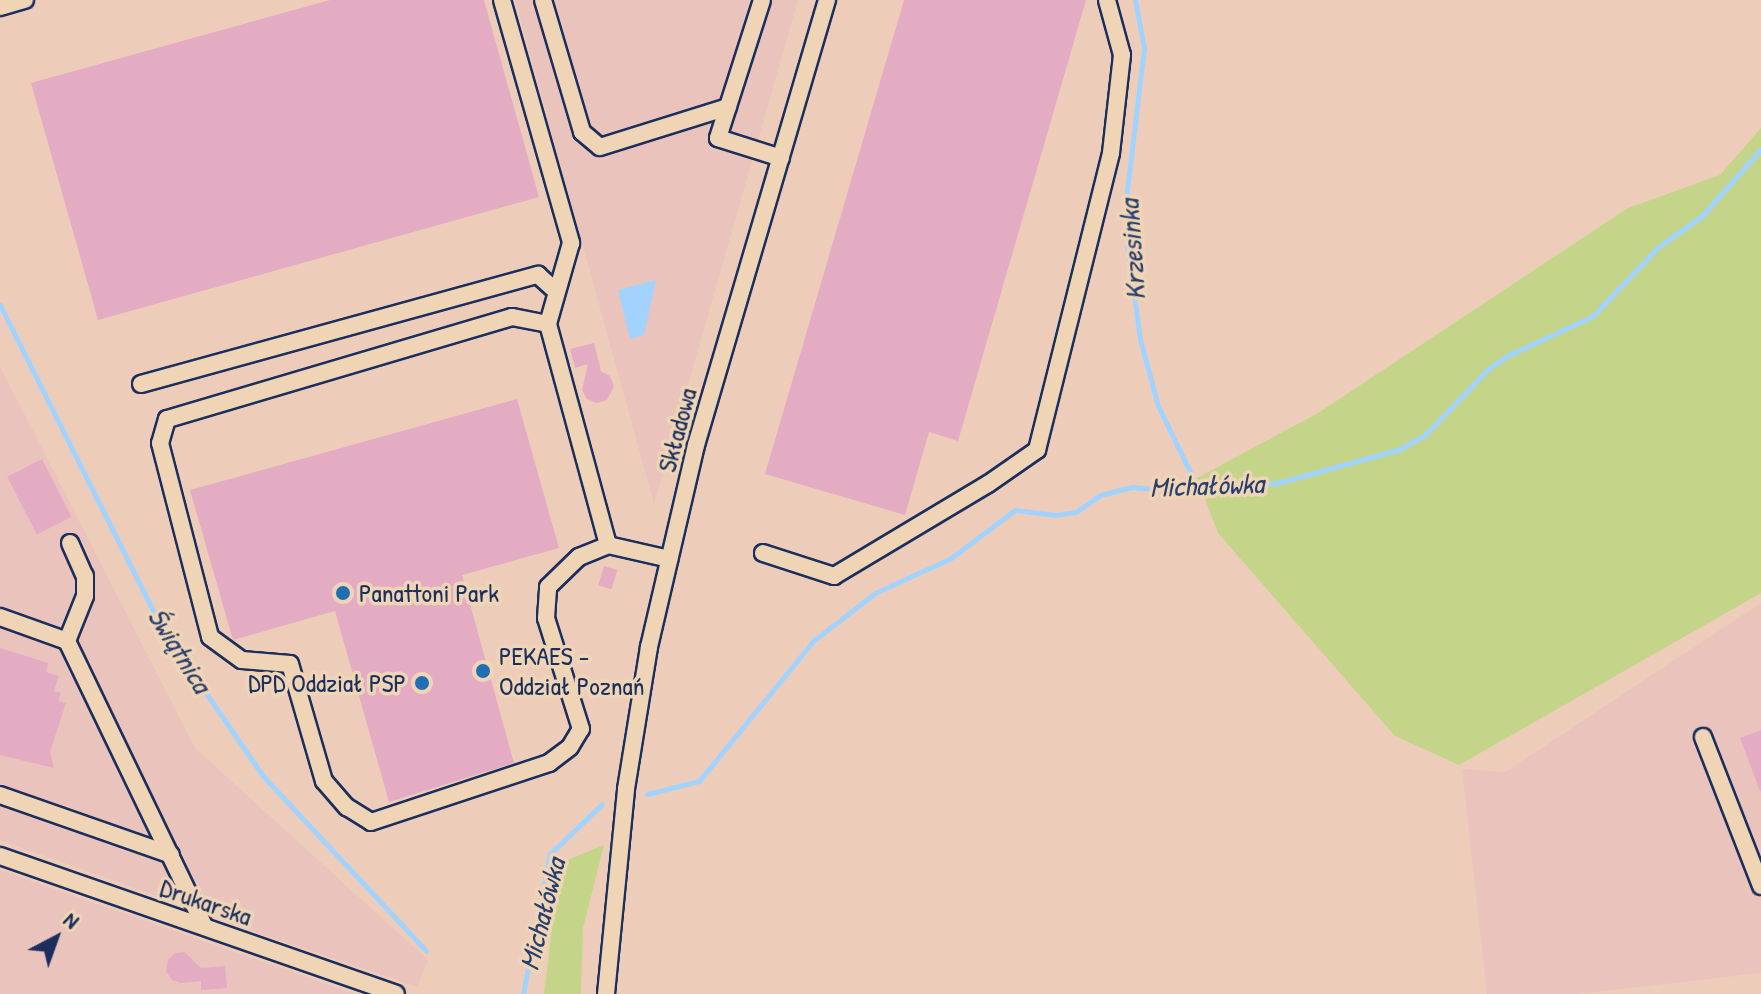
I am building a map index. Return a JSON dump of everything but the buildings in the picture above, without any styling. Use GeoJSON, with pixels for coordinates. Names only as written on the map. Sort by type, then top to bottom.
{"type":"FeatureCollection","features":[{"type":"Feature","properties":{"kind":"street"},"geometry":{"type":"LineString","coordinates":[[0,7],[25,0]]}},
{"type":"Feature","properties":{"kind":"street"},"geometry":{"type":"LineString","coordinates":[[502,0],[571,243],[548,324],[608,545]]}},
{"type":"Feature","properties":{"kind":"street"},"geometry":{"type":"LineString","coordinates":[[543,0],[582,132],[600,147],[728,107]]}},
{"type":"Feature","properties":{"kind":"street"},"geometry":{"type":"LineString","coordinates":[[762,0],[718,138],[781,158]]}},
{"type":"Feature","properties":{"kind":"street","name":"Składowa"},"geometry":{"type":"LineString","coordinates":[[606,994],[615,882],[638,707],[669,559],[696,445],[827,0]]}},
{"type":"Feature","properties":{"kind":"street"},"geometry":{"type":"LineString","coordinates":[[763,553],[834,576],[988,484],[1037,450],[1111,153],[1122,55],[1107,0]]}},
{"type":"Feature","properties":{"kind":"street"},"geometry":{"type":"LineString","coordinates":[[141,384],[538,275],[557,292]]}},
{"type":"Feature","properties":{"kind":"street"},"geometry":{"type":"LineString","coordinates":[[548,324],[512,317],[167,419],[160,443],[210,637],[242,660],[290,664],[324,781],[347,807],[371,822],[549,763],[570,747],[581,729],[546,618],[548,587],[579,557],[608,545],[669,559]]}},
{"type":"Feature","properties":{"kind":"street"},"geometry":{"type":"LineString","coordinates":[[67,641],[85,596],[85,576],[70,543]]}},
{"type":"Feature","properties":{"kind":"street"},"geometry":{"type":"LineString","coordinates":[[0,617],[67,641],[204,926]]}},
{"type":"Feature","properties":{"kind":"street"},"geometry":{"type":"LineString","coordinates":[[1703,737],[1761,886]]}},
{"type":"Feature","properties":{"kind":"street"},"geometry":{"type":"LineString","coordinates":[[0,795],[171,855]]}},
{"type":"Feature","properties":{"kind":"street","name":"Drukarska"},"geometry":{"type":"LineString","coordinates":[[0,856],[396,994]]}},
{"type":"Feature","properties":{"kind":"shaded area"},"geometry":{"type":"Polygon","coordinates":[[[515,0],[798,0],[654,504],[515,0]]]}},
{"type":"Feature","properties":{"kind":"shaded area"},"geometry":{"type":"Polygon","coordinates":[[[0,366],[195,748],[428,960],[417,987],[232,924],[210,908],[197,882],[166,899],[0,840],[0,366]]]}},
{"type":"Feature","properties":{"kind":"shaded area"},"geometry":{"type":"Polygon","coordinates":[[[1761,603],[1761,973],[1577,994],[1487,994],[1462,769],[1505,772],[1761,603]]]}},
{"type":"Feature","properties":{"kind":"shaded area"},"geometry":{"type":"Polygon","coordinates":[[[0,870],[355,994],[0,994],[0,870]]]}},
{"type":"Feature","properties":{"kind":"green space"},"geometry":{"type":"Polygon","coordinates":[[[1761,128],[1761,593],[1459,765],[1395,736],[1218,533],[1197,478],[1318,413],[1628,208],[1720,175],[1761,128]]]}},
{"type":"Feature","properties":{"kind":"green space"},"geometry":{"type":"Polygon","coordinates":[[[604,845],[583,928],[581,994],[544,994],[560,863],[604,845]]]}},
{"type":"Feature","properties":{"kind":"water"},"geometry":{"type":"Polygon","coordinates":[[[656,280],[644,335],[630,339],[618,290],[656,280]]]}},
{"type":"Feature","properties":{"kind":"waterway","name":"Krzesinka"},"geometry":{"type":"LineString","coordinates":[[1135,0],[1144,48],[1127,190],[1127,246],[1140,339],[1158,406],[1199,490]]}},
{"type":"Feature","properties":{"kind":"waterway","name":"Michałówka"},"geometry":{"type":"LineString","coordinates":[[647,794],[699,781],[813,641],[875,593],[951,558],[1015,510],[1056,515],[1076,512],[1100,495],[1133,487],[1187,492],[1277,483],[1398,450],[1425,435],[1488,369],[1507,356],[1593,316],[1657,248],[1702,216],[1761,149]]}},
{"type":"Feature","properties":{"kind":"waterway","name":"Świątnica"},"geometry":{"type":"LineString","coordinates":[[0,305],[164,632],[263,776],[426,951]]}},
{"type":"Feature","properties":{"kind":"waterway","name":"Michałówka"},"geometry":{"type":"LineString","coordinates":[[523,994],[550,854],[602,804]]}},
{"type":"Feature","properties":{"kind":"place","name":"Panattoni Park"},"geometry":{"type":"Point","coordinates":[343,593]}},
{"type":"Feature","properties":{"kind":"place","name":"PEKAES - Oddział Poznań"},"geometry":{"type":"Point","coordinates":[483,671]}},
{"type":"Feature","properties":{"kind":"place","name":"DPD Oddział PSP"},"geometry":{"type":"Point","coordinates":[422,683]}}]}
